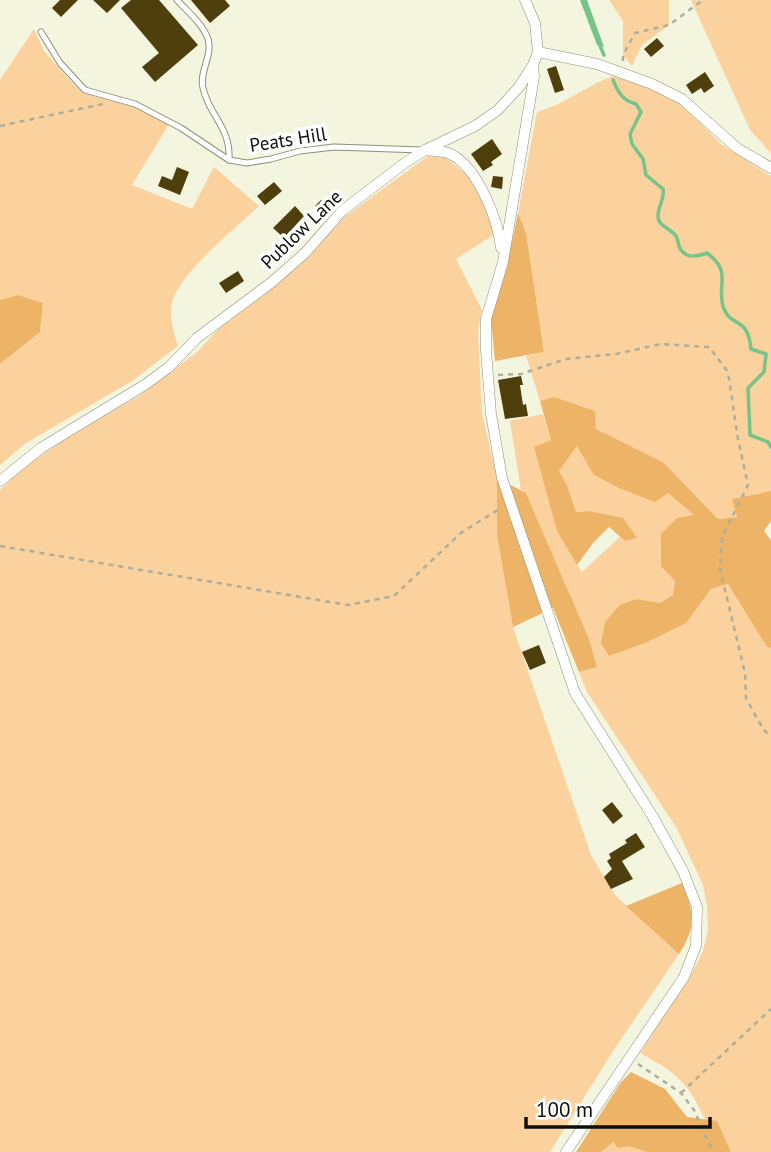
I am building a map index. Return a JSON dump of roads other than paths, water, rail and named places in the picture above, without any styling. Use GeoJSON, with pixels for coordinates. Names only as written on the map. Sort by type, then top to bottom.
{"type":"FeatureCollection","features":[{"type":"Feature","properties":{"kind":"street"},"geometry":{"type":"LineString","coordinates":[[525,0],[534,23],[538,52],[597,64],[652,83],[682,99],[737,148],[771,168]]}},
{"type":"Feature","properties":{"kind":"street","name":"Publow Lane"},"geometry":{"type":"LineString","coordinates":[[0,481],[41,448],[169,367],[197,338],[272,282],[304,253],[342,211],[425,150],[475,126],[498,110],[519,87],[538,52]]}},
{"type":"Feature","properties":{"kind":"street"},"geometry":{"type":"LineString","coordinates":[[533,65],[534,77],[503,262],[486,319],[491,414],[502,478],[575,693],[653,817],[682,871],[697,907],[696,946],[684,977],[566,1152]]}},
{"type":"Feature","properties":{"kind":"street"},"geometry":{"type":"LineString","coordinates":[[425,150],[449,154],[464,166],[480,186],[492,207],[500,233],[503,262]]}},
{"type":"Feature","properties":{"kind":"lane"},"geometry":{"type":"LineString","coordinates":[[177,0],[207,36],[210,48],[202,79],[203,89],[228,138],[229,160]]}},
{"type":"Feature","properties":{"kind":"lane","name":"Peats Hill"},"geometry":{"type":"LineString","coordinates":[[41,32],[60,63],[85,90],[135,104],[167,120],[229,160],[247,163],[300,150],[334,147],[425,150]]}},
{"type":"Feature","properties":{"kind":"waterway"},"geometry":{"type":"LineString","coordinates":[[600,46],[604,55]]}},
{"type":"Feature","properties":{"kind":"waterway"},"geometry":{"type":"LineString","coordinates":[[613,80],[622,95],[636,104],[641,112],[630,134],[632,144],[643,159],[646,175],[663,189],[658,212],[660,223],[674,233],[684,253],[695,256],[707,253],[715,260],[722,273],[721,293],[727,315],[747,332],[751,349],[766,354],[764,372],[748,388],[750,435],[768,442],[771,447]]}}]}
